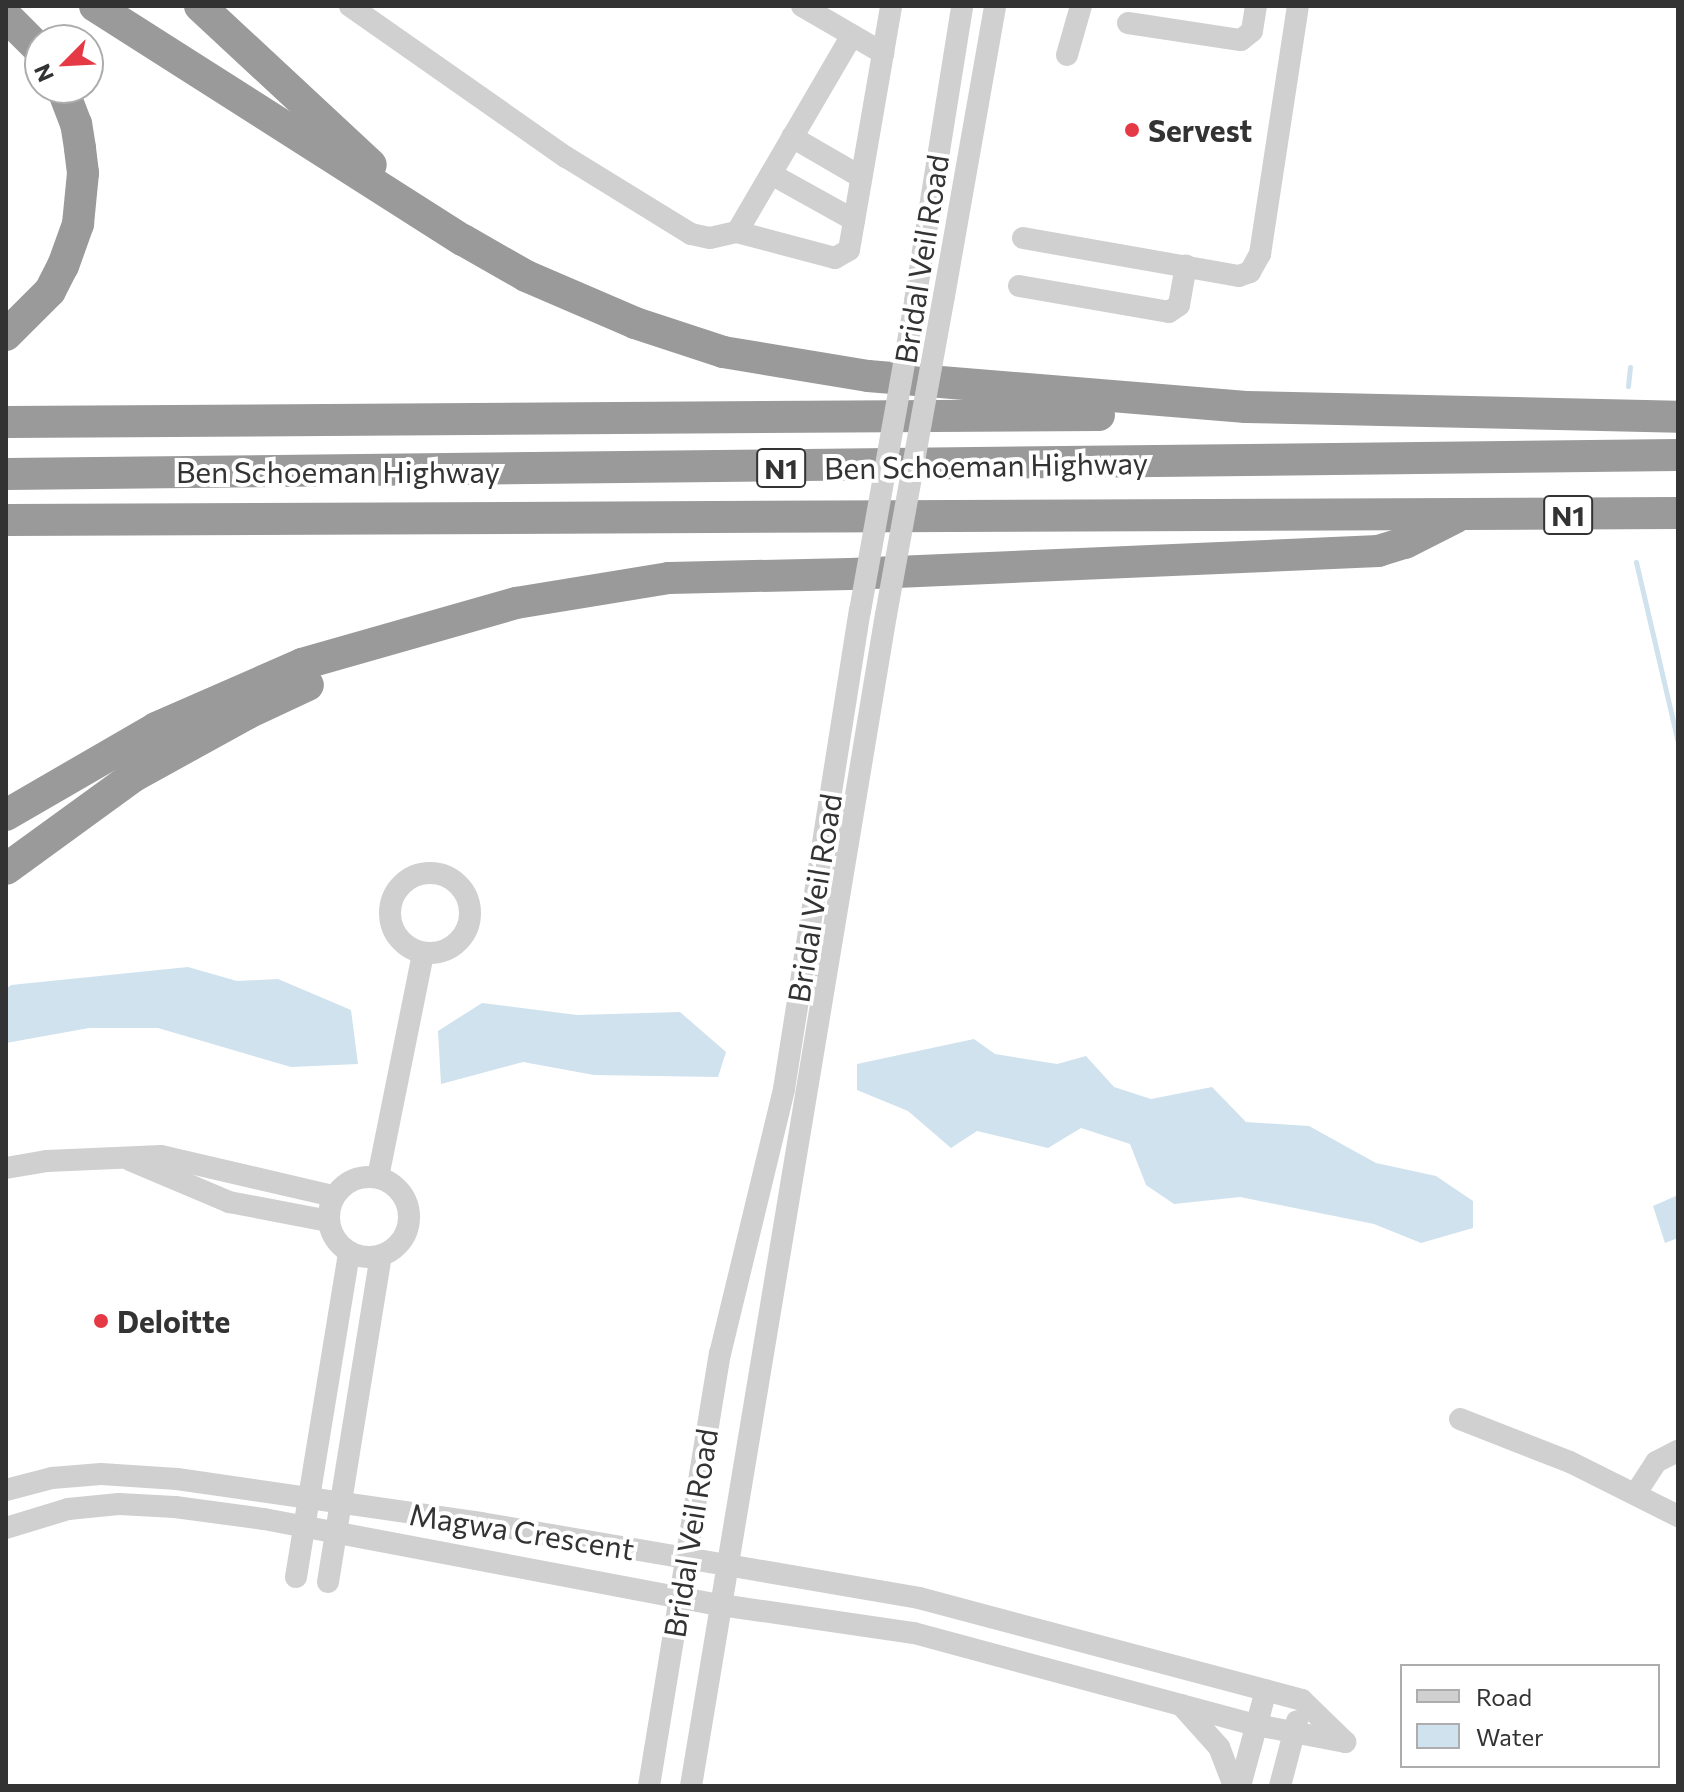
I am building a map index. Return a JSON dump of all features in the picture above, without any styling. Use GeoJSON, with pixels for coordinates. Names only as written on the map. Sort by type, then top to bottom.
{"type":"FeatureCollection","features":[{"type":"Feature","properties":{"kind":"highway"},"geometry":{"type":"LineString","coordinates":[[95,6],[463,240],[526,276],[635,323],[738,355],[868,376],[1246,407],[1678,417]]}},
{"type":"Feature","properties":{"kind":"highway"},"geometry":{"type":"LineString","coordinates":[[200,6],[382,176],[463,240]]}},
{"type":"Feature","properties":{"kind":"highway"},"geometry":{"type":"LineString","coordinates":[[6,16],[24,34]]}},
{"type":"Feature","properties":{"kind":"highway"},"geometry":{"type":"LineString","coordinates":[[6,335],[50,291],[78,224],[83,173],[76,124],[68,104]]}},
{"type":"Feature","properties":{"kind":"highway"},"geometry":{"type":"LineString","coordinates":[[6,422],[971,417],[1351,410]]}},
{"type":"Feature","properties":{"kind":"highway","name":"Ben Schoeman Highway"},"geometry":{"type":"LineString","coordinates":[[6,474],[1678,455]]}},
{"type":"Feature","properties":{"kind":"highway","name":"Ben Schoeman Highway"},"geometry":{"type":"LineString","coordinates":[[6,520],[272,516],[1458,516],[1678,513]]}},
{"type":"Feature","properties":{"kind":"highway"},"geometry":{"type":"LineString","coordinates":[[6,815],[156,728],[302,664],[516,603],[669,578],[850,574],[1378,551],[1405,543],[1458,516]]}},
{"type":"Feature","properties":{"kind":"highway"},"geometry":{"type":"LineString","coordinates":[[6,869],[134,776],[188,744],[407,635]]}},
{"type":"Feature","properties":{"kind":"street"},"geometry":{"type":"LineString","coordinates":[[350,6],[566,157],[691,234],[710,238],[737,232],[835,258],[849,250],[891,6]]}},
{"type":"Feature","properties":{"kind":"street"},"geometry":{"type":"LineString","coordinates":[[802,6],[883,53]]}},
{"type":"Feature","properties":{"kind":"street","name":"Bridal Veil Road"},"geometry":{"type":"LineString","coordinates":[[649,1786],[684,1558],[720,1354],[784,1089],[860,611],[915,301],[962,6]]}},
{"type":"Feature","properties":{"kind":"street","name":"Bridal Veil Road"},"geometry":{"type":"LineString","coordinates":[[691,1786],[886,615],[997,6]]}},
{"type":"Feature","properties":{"kind":"street"},"geometry":{"type":"LineString","coordinates":[[1067,55],[1081,6]]}},
{"type":"Feature","properties":{"kind":"street"},"geometry":{"type":"LineString","coordinates":[[1128,23],[1241,40],[1252,31],[1256,6]]}},
{"type":"Feature","properties":{"kind":"street"},"geometry":{"type":"LineString","coordinates":[[1023,238],[1239,276],[1256,267],[1298,6]]}},
{"type":"Feature","properties":{"kind":"street"},"geometry":{"type":"LineString","coordinates":[[737,232],[852,35]]}},
{"type":"Feature","properties":{"kind":"street"},"geometry":{"type":"LineString","coordinates":[[792,137],[861,177]]}},
{"type":"Feature","properties":{"kind":"street"},"geometry":{"type":"LineString","coordinates":[[771,174],[854,220]]}},
{"type":"Feature","properties":{"kind":"street"},"geometry":{"type":"LineString","coordinates":[[1019,286],[1169,312],[1179,305],[1186,266]]}},
{"type":"Feature","properties":{"kind":"street"},"geometry":{"type":"LineString","coordinates":[[378,1177],[423,953]]}},
{"type":"Feature","properties":{"kind":"street"},"geometry":{"type":"LineString","coordinates":[[6,1168],[47,1161],[130,1160],[147,1156],[175,1158],[333,1196]]}},
{"type":"Feature","properties":{"kind":"street"},"geometry":{"type":"LineString","coordinates":[[130,1160],[229,1202],[329,1221]]}},
{"type":"Feature","properties":{"kind":"street"},"geometry":{"type":"LineString","coordinates":[[378,1177],[401,1192],[409,1218],[399,1244],[381,1255],[361,1256],[349,1252],[332,1234],[329,1221],[333,1196],[352,1179],[378,1177]]}},
{"type":"Feature","properties":{"kind":"street"},"geometry":{"type":"LineString","coordinates":[[296,1577],[349,1252]]}},
{"type":"Feature","properties":{"kind":"street"},"geometry":{"type":"LineString","coordinates":[[328,1582],[381,1255]]}},
{"type":"Feature","properties":{"kind":"street"},"geometry":{"type":"LineString","coordinates":[[1460,1419],[1570,1462],[1678,1516]]}},
{"type":"Feature","properties":{"kind":"street"},"geometry":{"type":"LineString","coordinates":[[1636,1493],[1656,1462],[1678,1451]]}},
{"type":"Feature","properties":{"kind":"street","name":"Magwa Crescent"},"geometry":{"type":"LineString","coordinates":[[6,1490],[52,1478],[101,1474],[177,1479],[919,1598],[1302,1700],[1345,1742],[1256,1725],[914,1633],[721,1605],[679,1595],[175,1507],[119,1504],[68,1509],[6,1528]]}},
{"type":"Feature","properties":{"kind":"street"},"geometry":{"type":"LineString","coordinates":[[1240,1786],[1266,1690]]}},
{"type":"Feature","properties":{"kind":"street"},"geometry":{"type":"LineString","coordinates":[[1280,1786],[1302,1700]]}},
{"type":"Feature","properties":{"kind":"street"},"geometry":{"type":"LineString","coordinates":[[1180,1704],[1219,1747],[1234,1786]]}},
{"type":"Feature","properties":{"kind":"water"},"geometry":{"type":"Polygon","coordinates":[[[188,967],[237,981],[278,979],[351,1010],[358,1064],[291,1067],[158,1028],[89,1028],[6,1043],[6,989],[11,985],[188,967]]]}},
{"type":"Feature","properties":{"kind":"water"},"geometry":{"type":"Polygon","coordinates":[[[482,1003],[577,1015],[680,1012],[726,1052],[718,1077],[594,1075],[523,1062],[441,1084],[438,1031],[482,1003]]]}},
{"type":"Feature","properties":{"kind":"water"},"geometry":{"type":"Polygon","coordinates":[[[974,1039],[995,1054],[1057,1064],[1086,1056],[1114,1087],[1151,1099],[1212,1087],[1246,1122],[1309,1126],[1376,1163],[1436,1176],[1473,1201],[1473,1228],[1421,1243],[1374,1224],[1240,1197],[1174,1204],[1146,1185],[1130,1144],[1081,1128],[1048,1148],[977,1131],[951,1148],[908,1111],[857,1090],[857,1064],[974,1039]]]}},
{"type":"Feature","properties":{"kind":"water"},"geometry":{"type":"Polygon","coordinates":[[[1678,1195],[1678,1238],[1665,1243],[1653,1206],[1678,1195]]]}},
{"type":"Feature","properties":{"kind":"waterway"},"geometry":{"type":"LineString","coordinates":[[1628,386],[1630,367]]}},
{"type":"Feature","properties":{"kind":"waterway"},"geometry":{"type":"LineString","coordinates":[[1636,562],[1678,743]]}},
{"type":"Feature","properties":{"kind":"place","name":"Servest"},"geometry":{"type":"Point","coordinates":[1132,130]}},
{"type":"Feature","properties":{"kind":"place","name":"Deloitte"},"geometry":{"type":"Point","coordinates":[101,1321]}}]}
